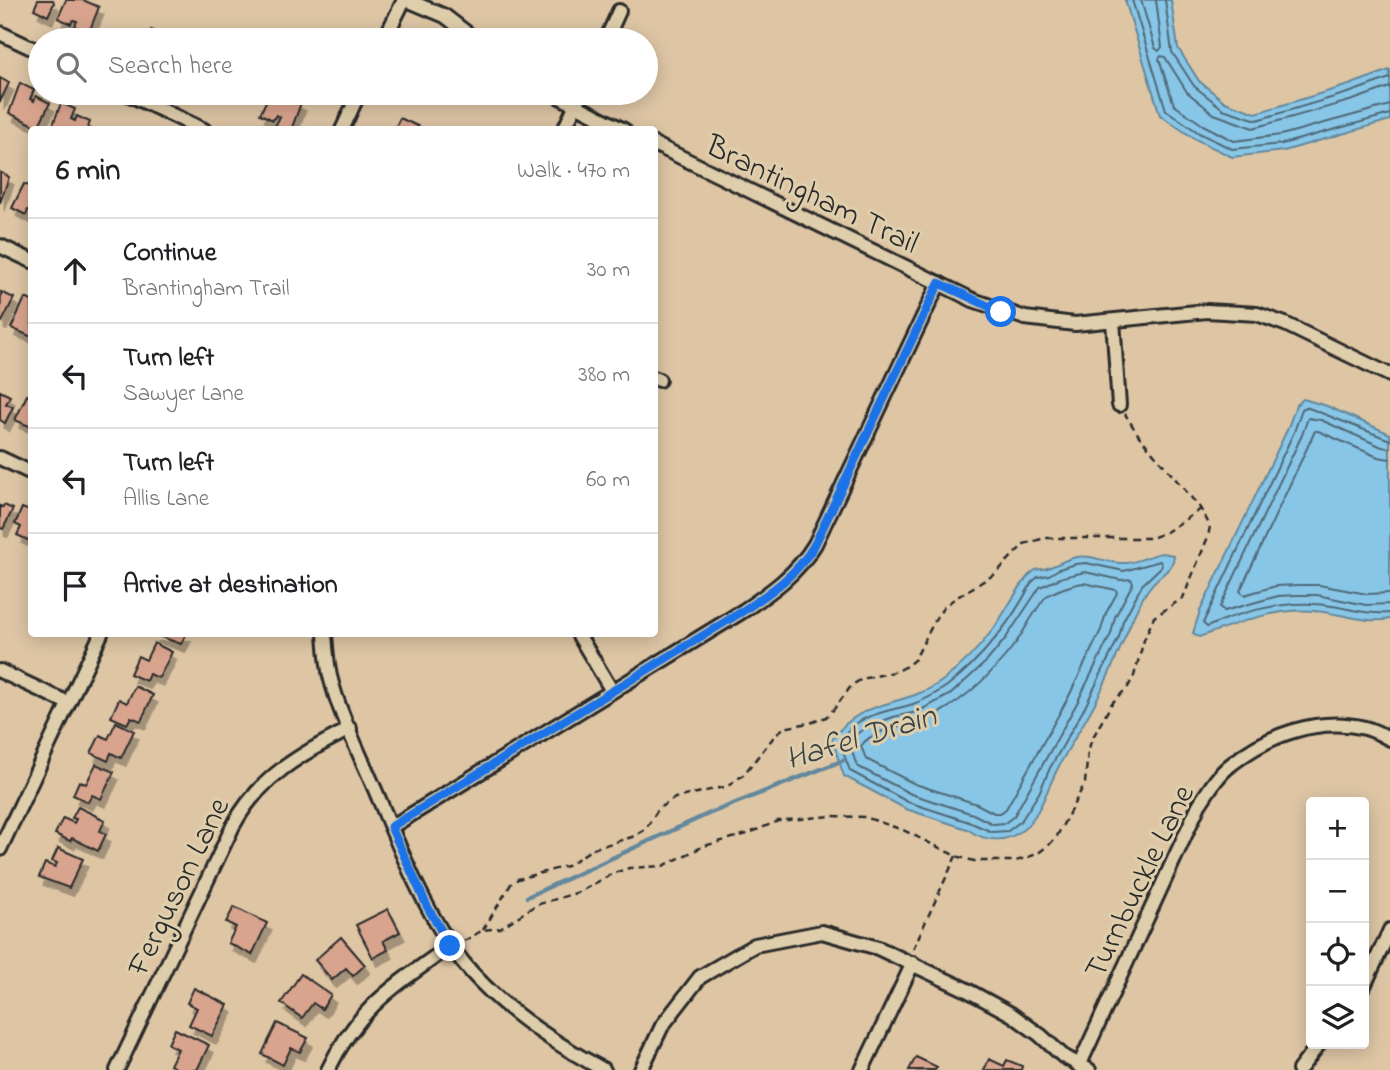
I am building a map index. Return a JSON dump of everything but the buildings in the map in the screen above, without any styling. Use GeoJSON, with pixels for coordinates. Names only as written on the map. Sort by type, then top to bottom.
{"type":"FeatureCollection","features":[{"type":"Feature","properties":{"kind":"street"},"geometry":{"type":"LineString","coordinates":[[390,28],[405,0],[445,16],[460,28]]}},
{"type":"Feature","properties":{"kind":"street"},"geometry":{"type":"LineString","coordinates":[[611,28],[619,11]]}},
{"type":"Feature","properties":{"kind":"street"},"geometry":{"type":"LineString","coordinates":[[0,33],[28,46]]}},
{"type":"Feature","properties":{"kind":"street"},"geometry":{"type":"LineString","coordinates":[[152,105],[196,126]]}},
{"type":"Feature","properties":{"kind":"street"},"geometry":{"type":"LineString","coordinates":[[344,126],[353,105]]}},
{"type":"Feature","properties":{"kind":"street"},"geometry":{"type":"LineString","coordinates":[[566,126],[575,106],[616,126]]}},
{"type":"Feature","properties":{"kind":"street","name":"Brantingham Trail"},"geometry":{"type":"LineString","coordinates":[[658,146],[983,304],[1025,318],[1075,324],[1207,311],[1257,314],[1285,324],[1390,375]]}},
{"type":"Feature","properties":{"kind":"street"},"geometry":{"type":"LineString","coordinates":[[0,246],[28,259]]}},
{"type":"Feature","properties":{"kind":"street"},"geometry":{"type":"LineString","coordinates":[[391,827],[771,592],[806,560],[939,283]]}},
{"type":"Feature","properties":{"kind":"street"},"geometry":{"type":"LineString","coordinates":[[1113,321],[1119,405]]}},
{"type":"Feature","properties":{"kind":"street"},"geometry":{"type":"LineString","coordinates":[[0,458],[28,471]]}},
{"type":"Feature","properties":{"kind":"street"},"geometry":{"type":"LineString","coordinates":[[0,849],[101,637]]}},
{"type":"Feature","properties":{"kind":"street"},"geometry":{"type":"LineString","coordinates":[[325,637],[330,676],[350,729],[427,906],[452,948],[487,988],[528,1024],[571,1053],[604,1070]]}},
{"type":"Feature","properties":{"kind":"street"},"geometry":{"type":"LineString","coordinates":[[580,637],[611,691]]}},
{"type":"Feature","properties":{"kind":"street"},"geometry":{"type":"LineString","coordinates":[[0,671],[68,703]]}},
{"type":"Feature","properties":{"kind":"street","name":"Turnbuckle Lane"},"geometry":{"type":"LineString","coordinates":[[1084,1068],[1199,805],[1213,783],[1232,763],[1262,744],[1314,725],[1336,724],[1367,729],[1390,739]]}},
{"type":"Feature","properties":{"kind":"street","name":"Ferguson Lane"},"geometry":{"type":"LineString","coordinates":[[117,1070],[227,838],[246,804],[275,772],[308,750],[350,729]]}},
{"type":"Feature","properties":{"kind":"street"},"geometry":{"type":"LineString","coordinates":[[1369,977],[1387,946],[1390,930]]}},
{"type":"Feature","properties":{"kind":"street"},"geometry":{"type":"LineString","coordinates":[[641,1070],[662,1026],[699,977],[755,945],[822,932],[877,947],[1011,1014],[1063,1056],[1084,1068]]}},
{"type":"Feature","properties":{"kind":"street"},"geometry":{"type":"LineString","coordinates":[[328,1070],[344,1038],[369,1008],[396,985],[452,948]]}},
{"type":"Feature","properties":{"kind":"street"},"geometry":{"type":"LineString","coordinates":[[862,1070],[910,962]]}},
{"type":"Feature","properties":{"kind":"street"},"geometry":{"type":"LineString","coordinates":[[1300,1070],[1315,1049]]}},
{"type":"Feature","properties":{"kind":"path"},"geometry":{"type":"LineString","coordinates":[[452,948],[483,930],[500,928],[536,905],[579,892],[614,873],[629,868],[663,866],[704,846],[747,834],[778,821],[831,816],[865,817],[903,830],[956,856],[994,863],[1016,861],[1037,854],[1049,845],[1057,836],[1085,783],[1092,739],[1112,703],[1128,687],[1134,676],[1154,617],[1174,605],[1188,588],[1209,537],[1210,527],[1201,509],[1139,436],[1119,405]]}},
{"type":"Feature","properties":{"kind":"path"},"geometry":{"type":"LineString","coordinates":[[483,930],[512,884],[518,879],[558,870],[592,849],[632,837],[645,830],[659,808],[674,798],[728,786],[743,775],[784,728],[826,717],[852,685],[862,679],[898,671],[908,665],[915,659],[945,606],[995,574],[1024,544],[1045,538],[1152,538],[1168,531],[1201,509]]}},
{"type":"Feature","properties":{"kind":"path"},"geometry":{"type":"LineString","coordinates":[[910,962],[956,856]]}},
{"type":"Feature","properties":{"kind":"water"},"geometry":{"type":"Polygon","coordinates":[[[1125,0],[1171,0],[1178,48],[1199,81],[1225,102],[1256,113],[1390,70],[1390,120],[1284,151],[1232,157],[1195,139],[1160,115],[1125,0]]]}},
{"type":"Feature","properties":{"kind":"water"},"geometry":{"type":"Polygon","coordinates":[[[1303,399],[1327,406],[1390,434],[1390,619],[1362,619],[1300,610],[1270,614],[1199,637],[1193,633],[1200,611],[1288,428],[1296,405],[1303,399]]]}},
{"type":"Feature","properties":{"kind":"water"},"geometry":{"type":"Polygon","coordinates":[[[1162,553],[1174,555],[1171,565],[1147,591],[1101,691],[1060,764],[1039,809],[1018,833],[1003,839],[981,837],[967,829],[906,809],[844,776],[832,740],[843,726],[869,710],[913,696],[942,681],[989,635],[1034,571],[1083,556],[1126,563],[1162,553]]]}},
{"type":"Feature","properties":{"kind":"waterway","name":"Hafel Drain"},"geometry":{"type":"LineString","coordinates":[[527,897],[708,814],[844,760]]}},
{"type":"Feature","properties":{"kind":"route"},"geometry":{"type":"LineString","coordinates":[[450,946],[427,906],[391,827],[743,611],[791,576],[806,560],[815,544],[939,283],[1001,312]]}}]}
